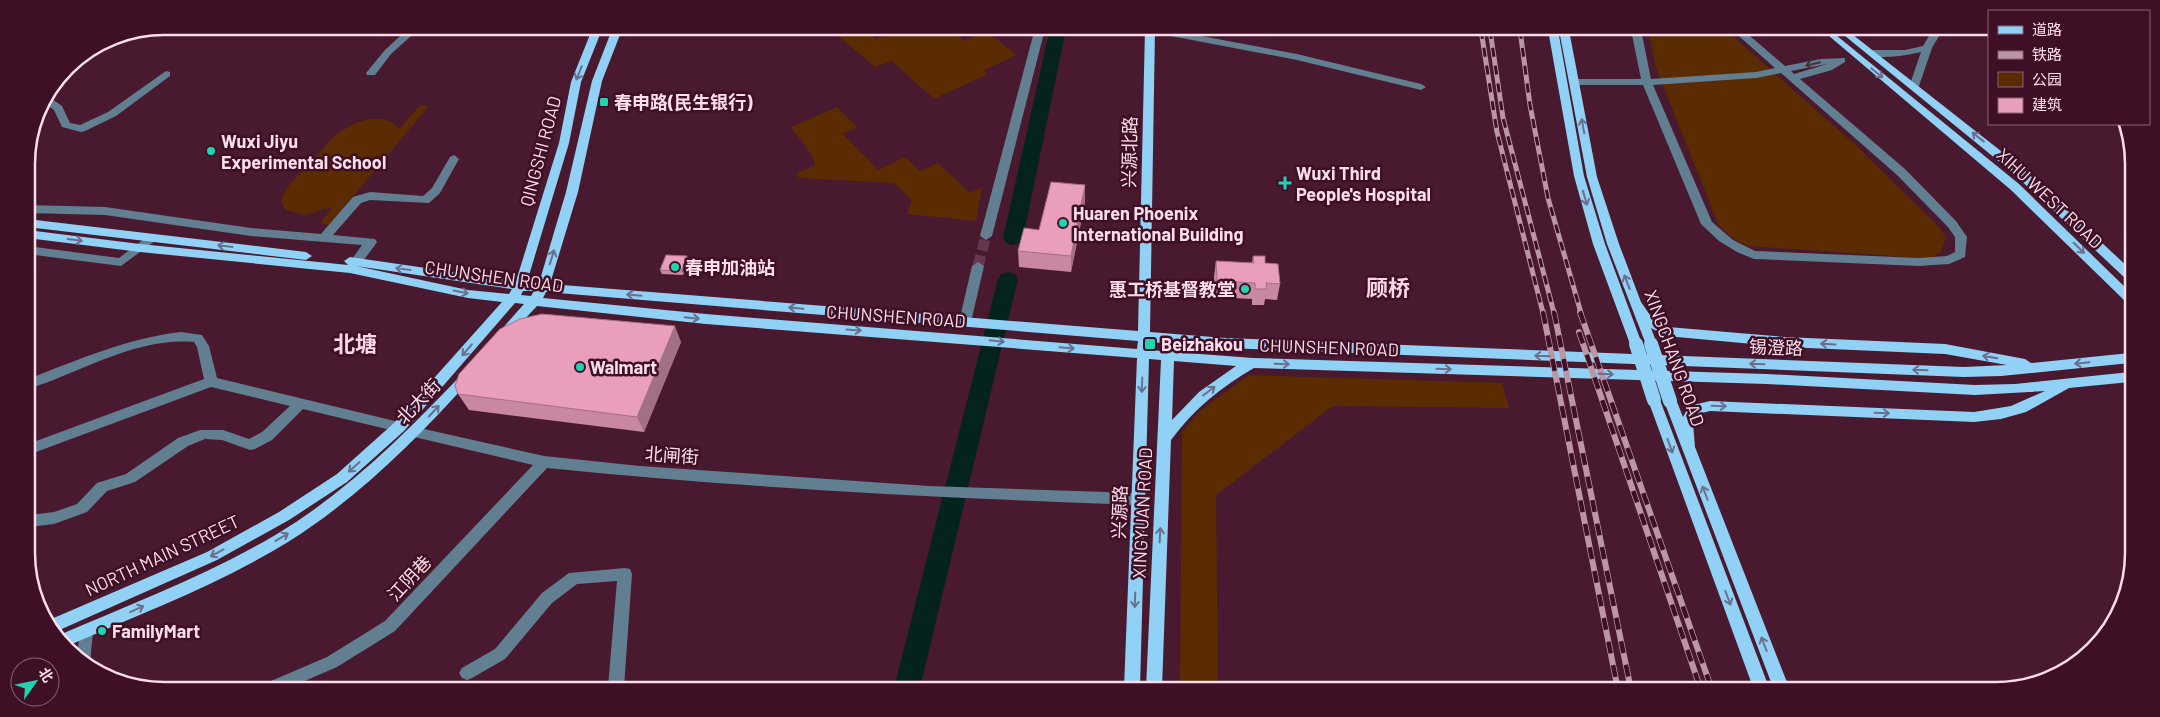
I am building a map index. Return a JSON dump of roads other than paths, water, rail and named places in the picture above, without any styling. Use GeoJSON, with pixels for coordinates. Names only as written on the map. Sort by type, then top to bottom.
{"type":"FeatureCollection","features":[{"type":"Feature","properties":{"kind":"main road","name":"QINGSHI ROAD"},"geometry":{"type":"LineString","coordinates":[[520,286],[564,143],[576,82],[595,35]]}},
{"type":"Feature","properties":{"kind":"main road"},"geometry":{"type":"LineString","coordinates":[[496,343],[534,301],[543,288],[572,192],[597,81],[615,35]]}},
{"type":"Feature","properties":{"kind":"main road","name":"兴源北路"},"geometry":{"type":"LineString","coordinates":[[1144,336],[1150,35]]}},
{"type":"Feature","properties":{"kind":"main road","name":"XINGCHANG ROAD"},"geometry":{"type":"LineString","coordinates":[[1554,35],[1579,176],[1599,244],[1636,344],[1654,400],[1759,682]]}},
{"type":"Feature","properties":{"kind":"main road","name":"XINGCHANG ROAD"},"geometry":{"type":"LineString","coordinates":[[1565,35],[1592,178],[1613,244],[1651,344],[1670,401],[1779,682]]}},
{"type":"Feature","properties":{"kind":"main road","name":"XIHU WEST ROAD"},"geometry":{"type":"LineString","coordinates":[[1832,35],[2015,187],[2125,294]]}},
{"type":"Feature","properties":{"kind":"main road","name":"XIHU WEST ROAD"},"geometry":{"type":"LineString","coordinates":[[1849,35],[2016,169],[2125,271]]}},
{"type":"Feature","properties":{"kind":"main road","name":"CHUNSHEN ROAD"},"geometry":{"type":"LineString","coordinates":[[35,224],[356,262],[520,286],[1167,338],[1420,351]]}},
{"type":"Feature","properties":{"kind":"main road","name":"CHUNSHEN ROAD"},"geometry":{"type":"LineString","coordinates":[[35,235],[140,248],[350,269],[468,294],[706,319],[976,339],[1143,355],[1253,363],[1767,379]]}},
{"type":"Feature","properties":{"kind":"main road","name":"NORTH MAIN STREET"},"geometry":{"type":"LineString","coordinates":[[57,624],[212,556],[284,516],[342,478],[399,427],[513,298],[520,286]]}},
{"type":"Feature","properties":{"kind":"main road"},"geometry":{"type":"LineString","coordinates":[[1636,304],[1648,321],[1666,331],[1785,342],[1945,349],[2037,367]]}},
{"type":"Feature","properties":{"kind":"main road","name":"兴源路"},"geometry":{"type":"LineString","coordinates":[[1132,682],[1144,336]]}},
{"type":"Feature","properties":{"kind":"main road","name":"XINGYUAN ROAD"},"geometry":{"type":"LineString","coordinates":[[1154,682],[1168,357],[1167,338]]}},
{"type":"Feature","properties":{"kind":"main road","name":"锡澄路"},"geometry":{"type":"LineString","coordinates":[[1420,351],[1964,372],[2125,358]]}},
{"type":"Feature","properties":{"kind":"main road"},"geometry":{"type":"LineString","coordinates":[[1164,439],[1184,411],[1207,391],[1253,363]]}},
{"type":"Feature","properties":{"kind":"main road","name":"北大街"},"geometry":{"type":"LineString","coordinates":[[68,639],[211,576],[282,538],[331,505],[415,432],[477,364]]}},
{"type":"Feature","properties":{"kind":"main road","name":"锡澄路"},"geometry":{"type":"LineString","coordinates":[[1767,379],[1975,390],[2125,377]]}},
{"type":"Feature","properties":{"kind":"main road"},"geometry":{"type":"LineString","coordinates":[[1688,448],[1686,423],[1694,410],[1710,406],[1974,417],[2007,414],[2028,407],[2069,383]]}},
{"type":"Feature","properties":{"kind":"street"},"geometry":{"type":"LineString","coordinates":[[371,73],[388,52],[407,35]]}},
{"type":"Feature","properties":{"kind":"street"},"geometry":{"type":"LineString","coordinates":[[986,236],[1034,60],[1039,35]]}},
{"type":"Feature","properties":{"kind":"street"},"geometry":{"type":"LineString","coordinates":[[1182,35],[1297,57],[1421,87]]}},
{"type":"Feature","properties":{"kind":"street"},"geometry":{"type":"LineString","coordinates":[[1637,35],[1647,82],[1707,224],[1740,251],[1754,255],[1919,262],[1948,260],[1961,254],[1962,237],[1952,224],[1901,172],[1743,35]]}},
{"type":"Feature","properties":{"kind":"street"},"geometry":{"type":"LineString","coordinates":[[1914,87],[1927,48],[1935,35]]}},
{"type":"Feature","properties":{"kind":"street"},"geometry":{"type":"LineString","coordinates":[[1871,53],[1905,53],[1927,48]]}},
{"type":"Feature","properties":{"kind":"street"},"geometry":{"type":"LineString","coordinates":[[1575,82],[1647,82],[1788,74],[1828,68],[1842,60],[1858,57]]}},
{"type":"Feature","properties":{"kind":"street"},"geometry":{"type":"LineString","coordinates":[[50,103],[58,108],[66,125],[81,129],[112,114],[166,74]]}},
{"type":"Feature","properties":{"kind":"street"},"geometry":{"type":"LineString","coordinates":[[324,238],[357,200],[370,196],[425,200],[436,190],[454,159]]}},
{"type":"Feature","properties":{"kind":"street"},"geometry":{"type":"LineString","coordinates":[[35,209],[105,212],[195,225],[371,242],[356,262]]}},
{"type":"Feature","properties":{"kind":"street"},"geometry":{"type":"LineString","coordinates":[[35,251],[121,262],[151,238]]}},
{"type":"Feature","properties":{"kind":"street"},"geometry":{"type":"LineString","coordinates":[[965,322],[978,266]]}},
{"type":"Feature","properties":{"kind":"street"},"geometry":{"type":"LineString","coordinates":[[35,381],[143,342],[186,335],[198,338],[203,346],[211,382]]}},
{"type":"Feature","properties":{"kind":"street"},"geometry":{"type":"LineString","coordinates":[[35,447],[211,382],[399,427]]}},
{"type":"Feature","properties":{"kind":"street"},"geometry":{"type":"LineString","coordinates":[[35,520],[54,518],[82,508],[102,487],[130,478],[183,442],[205,434],[223,435],[250,445],[267,436],[300,404]]}},
{"type":"Feature","properties":{"kind":"street","name":"北闸街"},"geometry":{"type":"LineString","coordinates":[[415,432],[544,462],[640,472],[929,492],[1138,499]]}},
{"type":"Feature","properties":{"kind":"street","name":"江阴巷"},"geometry":{"type":"LineString","coordinates":[[285,682],[332,662],[390,626],[544,462]]}},
{"type":"Feature","properties":{"kind":"street"},"geometry":{"type":"LineString","coordinates":[[467,673],[500,654],[546,598],[574,578],[625,574],[616,682]]}},
{"type":"Feature","properties":{"kind":"street"},"geometry":{"type":"LineString","coordinates":[[84,654],[86,632]]}},
{"type":"Feature","properties":{"kind":"waterway"},"geometry":{"type":"LineString","coordinates":[[1013,238],[1057,35]]}},
{"type":"Feature","properties":{"kind":"waterway"},"geometry":{"type":"LineString","coordinates":[[908,682],[1008,279]]}},
{"type":"Feature","properties":{"kind":"tunnel"},"geometry":{"type":"LineString","coordinates":[[978,266],[986,236]]}},
{"type":"Feature","properties":{"kind":"railway"},"geometry":{"type":"LineString","coordinates":[[1482,35],[1497,132],[1543,313]]}},
{"type":"Feature","properties":{"kind":"railway"},"geometry":{"type":"LineString","coordinates":[[1491,35],[1503,118],[1554,313]]}},
{"type":"Feature","properties":{"kind":"railway"},"geometry":{"type":"LineString","coordinates":[[1521,35],[1530,105],[1548,198],[1581,313]]}},
{"type":"Feature","properties":{"kind":"railway"},"geometry":{"type":"LineString","coordinates":[[1543,312],[1616,682]]}},
{"type":"Feature","properties":{"kind":"railway"},"geometry":{"type":"LineString","coordinates":[[1554,312],[1629,682]]}},
{"type":"Feature","properties":{"kind":"railway"},"geometry":{"type":"LineString","coordinates":[[1580,312],[1709,682]]}},
{"type":"Feature","properties":{"kind":"railway"},"geometry":{"type":"LineString","coordinates":[[1579,332],[1698,682]]}},
{"type":"Feature","properties":{"kind":"place","name":"春申路(民生银行)"},"geometry":{"type":"Point","coordinates":[604,102]}},
{"type":"Feature","properties":{"kind":"place","name":"Wuxi Jiyu Experimental School"},"geometry":{"type":"Point","coordinates":[211,151]}},
{"type":"Feature","properties":{"kind":"place","name":"Wuxi Third People's Hospital"},"geometry":{"type":"Point","coordinates":[1285,183]}},
{"type":"Feature","properties":{"kind":"place","name":"Huaren Phoenix International Building"},"geometry":{"type":"Point","coordinates":[1063,223]}},
{"type":"Feature","properties":{"kind":"place","name":"春申加油站"},"geometry":{"type":"Point","coordinates":[675,267]}},
{"type":"Feature","properties":{"kind":"place","name":"惠工桥基督教堂"},"geometry":{"type":"Point","coordinates":[1245,289]}},
{"type":"Feature","properties":{"kind":"place","name":"Beizhakou"},"geometry":{"type":"Point","coordinates":[1150,344]}},
{"type":"Feature","properties":{"kind":"place","name":"Walmart"},"geometry":{"type":"Point","coordinates":[580,367]}},
{"type":"Feature","properties":{"kind":"place","name":"FamilyMart"},"geometry":{"type":"Point","coordinates":[102,631]}},
{"type":"Feature","properties":{"kind":"district","name":"顾桥"},"geometry":{"type":"Point","coordinates":[1388,287]}},
{"type":"Feature","properties":{"kind":"district","name":"北塘"},"geometry":{"type":"Point","coordinates":[355,343]}}]}
